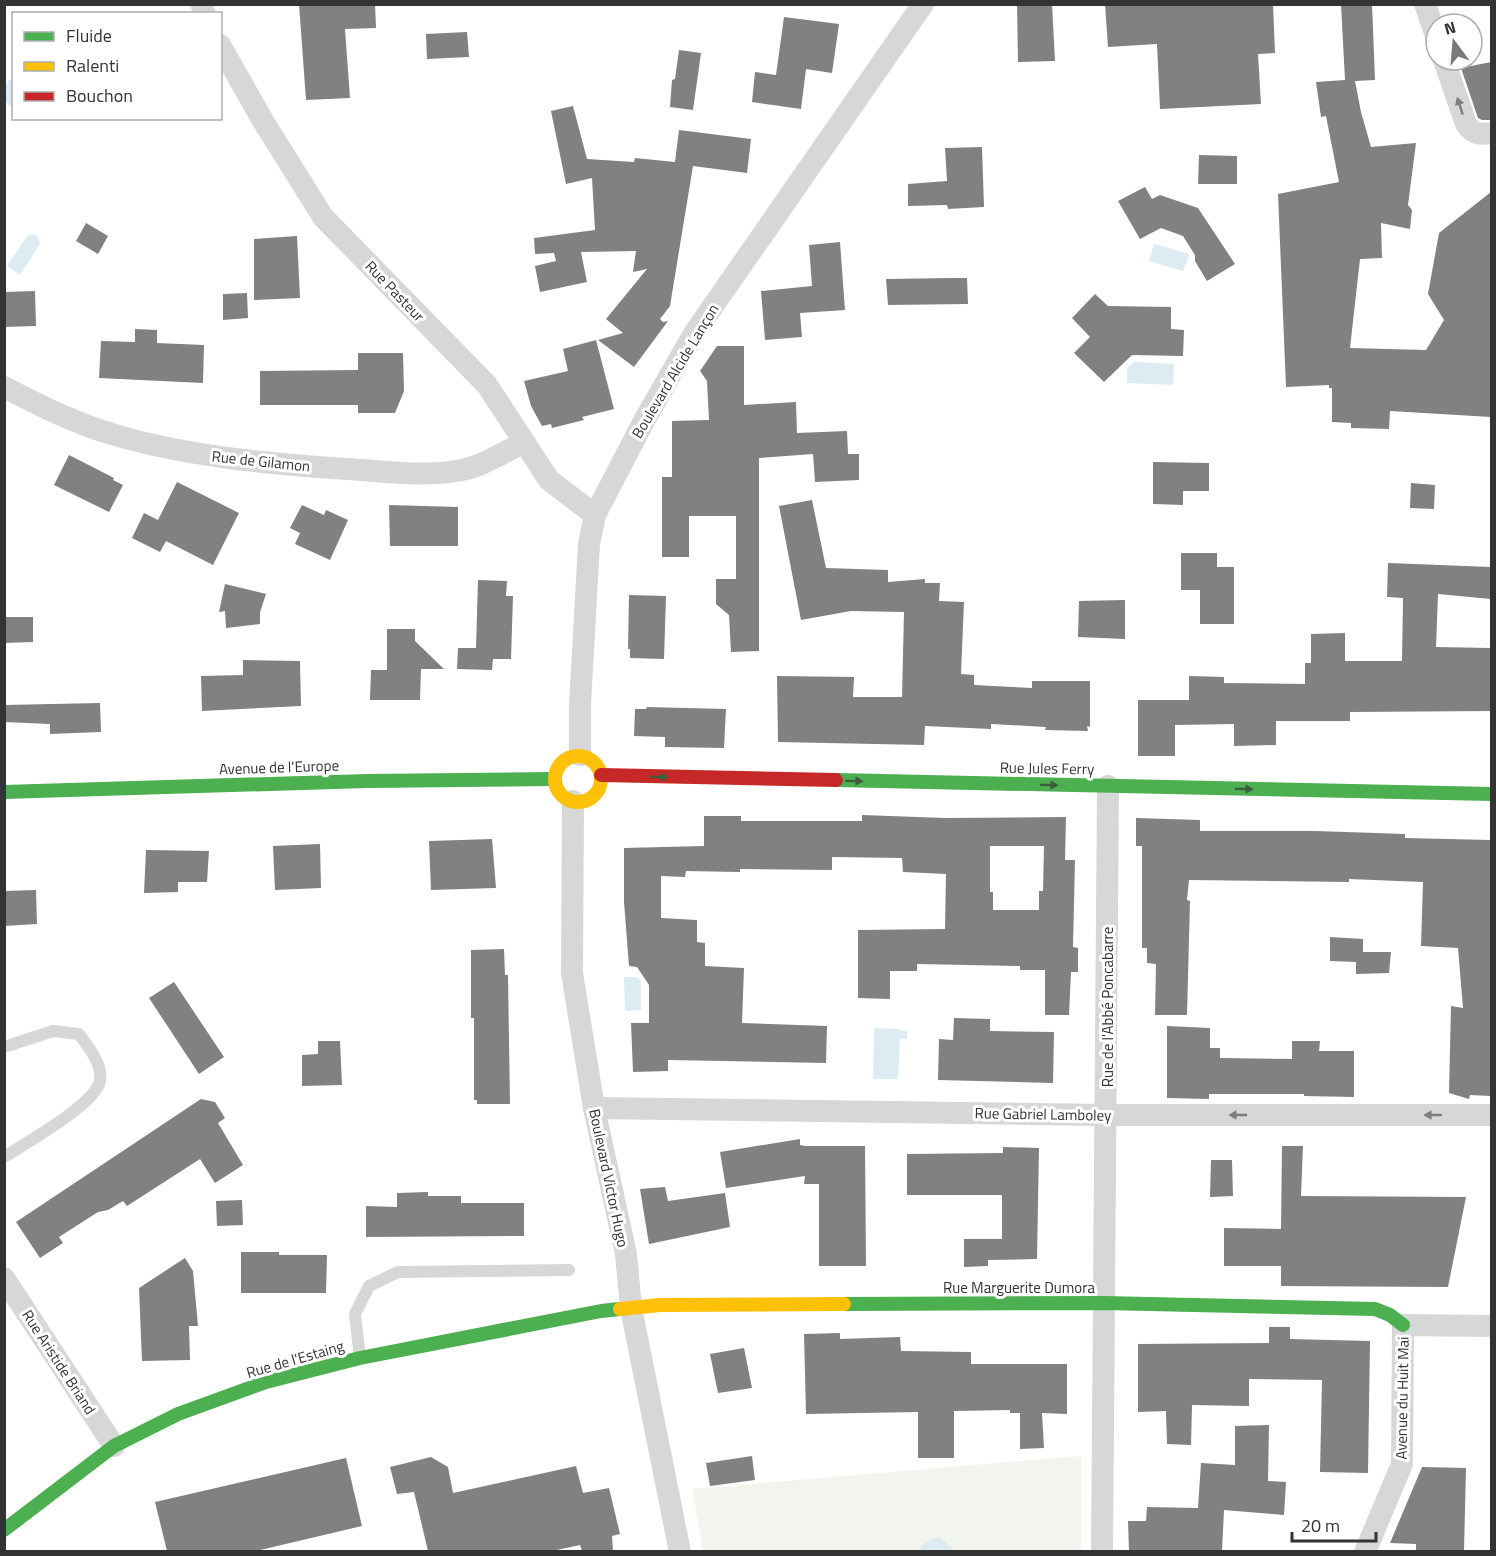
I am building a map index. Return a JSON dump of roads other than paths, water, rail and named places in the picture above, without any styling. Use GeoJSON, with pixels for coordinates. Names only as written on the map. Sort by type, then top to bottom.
{"type":"FeatureCollection","features":[{"type":"Feature","properties":{"kind":"street","name":"Boulevard Alcide Lançon"},"geometry":{"type":"LineString","coordinates":[[580,755],[580,704],[589,544],[595,515],[645,418],[695,332],[923,4]]}},
{"type":"Feature","properties":{"kind":"street","name":"Rue Pasteur"},"geometry":{"type":"LineString","coordinates":[[222,49],[263,121],[323,217],[487,385],[549,480],[595,515]]}},
{"type":"Feature","properties":{"kind":"street"},"geometry":{"type":"LineString","coordinates":[[1448,72],[1466,124],[1471,132],[1491,133]]}},
{"type":"Feature","properties":{"kind":"street","name":"Rue de Gilamon"},"geometry":{"type":"LineString","coordinates":[[4,387],[45,408],[120,437],[202,455],[330,468],[420,473],[458,471],[487,461],[523,443]]}},
{"type":"Feature","properties":{"kind":"street"},"geometry":{"type":"LineString","coordinates":[[580,755],[594,762],[601,776],[594,796],[580,802],[560,794],[555,772],[565,759],[580,755]]}},
{"type":"Feature","properties":{"kind":"street","name":"Rue Jules Ferry"},"geometry":{"type":"LineString","coordinates":[[601,776],[1491,794]]}},
{"type":"Feature","properties":{"kind":"street","name":"Avenue de l'Europe"},"geometry":{"type":"LineString","coordinates":[[4,792],[367,781],[555,779]]}},
{"type":"Feature","properties":{"kind":"street","name":"Rue de l'Abbé Poncabarre"},"geometry":{"type":"LineString","coordinates":[[1102,1551],[1108,786]]}},
{"type":"Feature","properties":{"kind":"street","name":"Boulevard Victor Hugo"},"geometry":{"type":"LineString","coordinates":[[573,801],[573,973],[594,1108],[626,1254],[631,1308],[680,1551]]}},
{"type":"Feature","properties":{"kind":"street","name":"Rue Gabriel Lamboley"},"geometry":{"type":"LineString","coordinates":[[594,1108],[1106,1115],[1491,1115]]}},
{"type":"Feature","properties":{"kind":"street","name":"Rue Aristide Briand"},"geometry":{"type":"LineString","coordinates":[[4,1278],[114,1446]]}},
{"type":"Feature","properties":{"kind":"street","name":"Rue Marguerite Dumora"},"geometry":{"type":"LineString","coordinates":[[631,1308],[672,1305],[1104,1303],[1375,1309],[1390,1315],[1403,1325]]}},
{"type":"Feature","properties":{"kind":"street","name":"Rue de l'Estaing"},"geometry":{"type":"LineString","coordinates":[[4,1530],[114,1446],[178,1414],[266,1382],[360,1358],[601,1311],[631,1308]]}},
{"type":"Feature","properties":{"kind":"street","name":"Avenue du Huit Mai"},"geometry":{"type":"LineString","coordinates":[[1365,1551],[1402,1464],[1403,1325],[1491,1326]]}},
{"type":"Feature","properties":{"kind":"lane"},"geometry":{"type":"LineString","coordinates":[[4,1047],[53,1031],[79,1034],[94,1056],[99,1071],[99,1083],[90,1097],[55,1124],[4,1157]]}},
{"type":"Feature","properties":{"kind":"lane"},"geometry":{"type":"LineString","coordinates":[[360,1358],[355,1314],[369,1286],[398,1272],[568,1269]]}}]}
